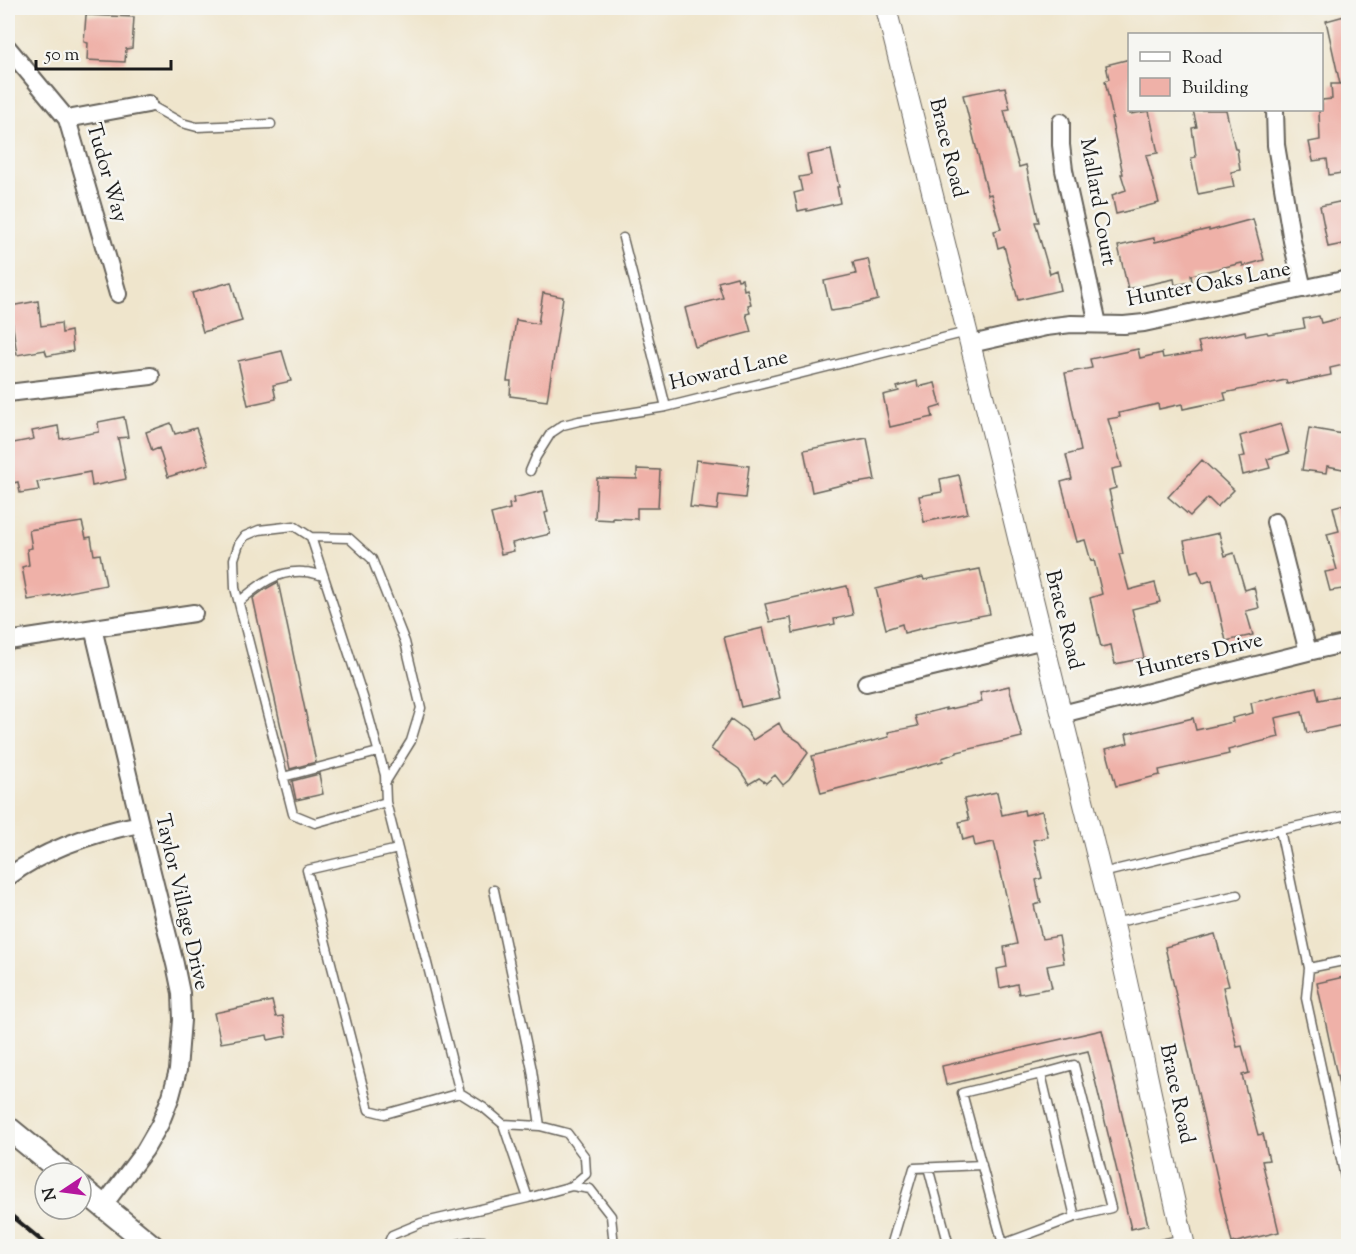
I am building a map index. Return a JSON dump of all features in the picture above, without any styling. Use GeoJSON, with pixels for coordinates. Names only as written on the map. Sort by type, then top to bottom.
{"type":"FeatureCollection","features":[{"type":"Feature","properties":{"kind":"main road"},"geometry":{"type":"LineString","coordinates":[[8,1128],[48,1161]]}},
{"type":"Feature","properties":{"kind":"main road"},"geometry":{"type":"LineString","coordinates":[[93,1198],[152,1246]]}},
{"type":"Feature","properties":{"kind":"street","name":"Brace Road"},"geometry":{"type":"LineString","coordinates":[[886,8],[1101,873],[1184,1243]]}},
{"type":"Feature","properties":{"kind":"street","name":"Tudor Way"},"geometry":{"type":"LineString","coordinates":[[8,48],[67,119],[118,294]]}},
{"type":"Feature","properties":{"kind":"street"},"geometry":{"type":"LineString","coordinates":[[67,119],[148,104]]}},
{"type":"Feature","properties":{"kind":"street"},"geometry":{"type":"LineString","coordinates":[[1275,111],[1276,145],[1290,230],[1303,289]]}},
{"type":"Feature","properties":{"kind":"street","name":"Mallard Court"},"geometry":{"type":"LineString","coordinates":[[1061,122],[1060,145],[1064,170],[1098,324]]}},
{"type":"Feature","properties":{"kind":"street","name":"Hunter Oaks Lane"},"geometry":{"type":"LineString","coordinates":[[969,338],[1071,324],[1144,324],[1348,279]]}},
{"type":"Feature","properties":{"kind":"street"},"geometry":{"type":"LineString","coordinates":[[8,393],[151,376]]}},
{"type":"Feature","properties":{"kind":"street"},"geometry":{"type":"LineString","coordinates":[[1275,522],[1308,652]]}},
{"type":"Feature","properties":{"kind":"street"},"geometry":{"type":"LineString","coordinates":[[8,641],[194,613]]}},
{"type":"Feature","properties":{"kind":"street","name":"Taylor Village Drive"},"geometry":{"type":"LineString","coordinates":[[93,628],[177,974],[181,1002],[178,1070],[171,1096],[160,1124],[145,1150],[103,1206]]}},
{"type":"Feature","properties":{"kind":"street"},"geometry":{"type":"LineString","coordinates":[[866,683],[1044,640]]}},
{"type":"Feature","properties":{"kind":"street","name":"Hunters Drive"},"geometry":{"type":"LineString","coordinates":[[1062,714],[1348,643]]}},
{"type":"Feature","properties":{"kind":"street"},"geometry":{"type":"LineString","coordinates":[[8,877],[36,859],[64,847],[113,830],[140,824]]}},
{"type":"Feature","properties":{"kind":"lane"},"geometry":{"type":"LineString","coordinates":[[148,104],[182,123],[197,127],[271,124]]}},
{"type":"Feature","properties":{"kind":"lane","name":"Howard Lane"},"geometry":{"type":"LineString","coordinates":[[623,238],[666,407],[969,338]]}},
{"type":"Feature","properties":{"kind":"lane"},"geometry":{"type":"LineString","coordinates":[[530,471],[551,433],[563,425],[666,407]]}},
{"type":"Feature","properties":{"kind":"lane"},"geometry":{"type":"LineString","coordinates":[[385,783],[411,741],[421,708],[405,642],[372,559],[349,538],[311,537],[294,526],[259,530],[245,536],[239,544],[234,559],[235,588],[293,814],[315,823],[386,802]]}},
{"type":"Feature","properties":{"kind":"lane"},"geometry":{"type":"LineString","coordinates":[[311,537],[365,703],[385,775],[386,802],[460,1093],[484,1108],[502,1124],[528,1198]]}},
{"type":"Feature","properties":{"kind":"lane"},"geometry":{"type":"LineString","coordinates":[[239,602],[256,586],[277,575],[303,571],[323,576]]}},
{"type":"Feature","properties":{"kind":"lane"},"geometry":{"type":"LineString","coordinates":[[283,777],[378,752]]}},
{"type":"Feature","properties":{"kind":"lane"},"geometry":{"type":"LineString","coordinates":[[1101,873],[1348,815]]}},
{"type":"Feature","properties":{"kind":"lane"},"geometry":{"type":"LineString","coordinates":[[1280,830],[1309,968],[1306,998],[1348,1191]]}},
{"type":"Feature","properties":{"kind":"lane"},"geometry":{"type":"LineString","coordinates":[[398,849],[307,870],[369,1110],[385,1114],[460,1093]]}},
{"type":"Feature","properties":{"kind":"lane"},"geometry":{"type":"LineString","coordinates":[[494,890],[532,1070],[540,1126]]}},
{"type":"Feature","properties":{"kind":"lane"},"geometry":{"type":"LineString","coordinates":[[1113,923],[1237,895]]}},
{"type":"Feature","properties":{"kind":"lane"},"geometry":{"type":"LineString","coordinates":[[1309,968],[1348,960]]}},
{"type":"Feature","properties":{"kind":"lane"},"geometry":{"type":"LineString","coordinates":[[1074,1065],[1111,1208],[1075,1217],[1003,1246],[962,1094],[1041,1074],[1074,1065]]}},
{"type":"Feature","properties":{"kind":"lane"},"geometry":{"type":"LineString","coordinates":[[1041,1074],[1075,1217]]}},
{"type":"Feature","properties":{"kind":"lane"},"geometry":{"type":"LineString","coordinates":[[502,1124],[540,1126],[567,1133],[585,1157],[586,1174],[572,1186]]}},
{"type":"Feature","properties":{"kind":"lane"},"geometry":{"type":"LineString","coordinates":[[891,1246],[914,1168],[982,1165]]}},
{"type":"Feature","properties":{"kind":"lane"},"geometry":{"type":"LineString","coordinates":[[928,1167],[949,1246]]}},
{"type":"Feature","properties":{"kind":"lane"},"geometry":{"type":"LineString","coordinates":[[387,1246],[392,1235],[422,1223],[572,1186],[590,1189],[611,1216],[614,1246]]}},
{"type":"Feature","properties":{"kind":"lane"},"geometry":{"type":"LineString","coordinates":[[452,1246],[480,1241],[502,1246]]}},
{"type":"Feature","properties":{"kind":"lane"},"geometry":{"type":"LineString","coordinates":[[1152,1246],[1184,1243]]}},
{"type":"Feature","properties":{"kind":"building"},"geometry":{"type":"Polygon","coordinates":[[[86,15],[134,17],[132,48],[126,49],[125,62],[87,60],[88,43],[84,42],[86,15]]]}},
{"type":"Feature","properties":{"kind":"building"},"geometry":{"type":"Polygon","coordinates":[[[1348,15],[1348,172],[1329,175],[1327,159],[1313,161],[1309,142],[1320,140],[1319,111],[1323,111],[1323,100],[1332,99],[1331,84],[1340,84],[1326,21],[1348,15]]]}},
{"type":"Feature","properties":{"kind":"building"},"geometry":{"type":"Polygon","coordinates":[[[1128,60],[1128,111],[1130,114],[1149,111],[1158,153],[1146,155],[1159,203],[1116,214],[1112,195],[1126,190],[1121,174],[1123,174],[1105,81],[1109,79],[1106,65],[1128,60]]]}},
{"type":"Feature","properties":{"kind":"building"},"geometry":{"type":"Polygon","coordinates":[[[1005,87],[1010,109],[1004,110],[1012,142],[1019,167],[1026,165],[1039,222],[1035,222],[1050,274],[1057,271],[1061,290],[1018,300],[1004,246],[998,248],[994,231],[1001,229],[991,194],[988,195],[963,95],[1005,87]]]}},
{"type":"Feature","properties":{"kind":"building"},"geometry":{"type":"Polygon","coordinates":[[[1193,111],[1226,111],[1235,149],[1237,149],[1240,170],[1231,172],[1234,187],[1198,194],[1191,158],[1196,157],[1192,128],[1197,127],[1193,111]]]}},
{"type":"Feature","properties":{"kind":"building"},"geometry":{"type":"Polygon","coordinates":[[[831,150],[840,203],[798,211],[794,193],[802,191],[799,177],[811,175],[807,155],[831,150]]]}},
{"type":"Feature","properties":{"kind":"building"},"geometry":{"type":"Polygon","coordinates":[[[1348,200],[1348,243],[1328,247],[1320,206],[1348,200]]]}},
{"type":"Feature","properties":{"kind":"building"},"geometry":{"type":"Polygon","coordinates":[[[1253,219],[1264,260],[1191,275],[1192,282],[1175,285],[1174,279],[1128,289],[1118,246],[1154,238],[1155,242],[1253,219]]]}},
{"type":"Feature","properties":{"kind":"building"},"geometry":{"type":"Polygon","coordinates":[[[868,259],[878,300],[831,311],[824,281],[856,274],[853,262],[868,259]]]}},
{"type":"Feature","properties":{"kind":"building"},"geometry":{"type":"Polygon","coordinates":[[[737,277],[738,280],[742,279],[744,290],[747,289],[751,304],[748,305],[750,313],[746,314],[751,332],[695,347],[685,308],[723,298],[718,282],[737,277]]]}},
{"type":"Feature","properties":{"kind":"building"},"geometry":{"type":"Polygon","coordinates":[[[231,282],[242,321],[203,332],[192,293],[231,282]]]}},
{"type":"Feature","properties":{"kind":"building"},"geometry":{"type":"Polygon","coordinates":[[[543,293],[563,297],[547,401],[510,396],[511,381],[507,381],[516,320],[538,324],[543,293]]]}},
{"type":"Feature","properties":{"kind":"building"},"geometry":{"type":"Polygon","coordinates":[[[38,301],[41,326],[61,323],[62,333],[71,331],[73,351],[47,356],[45,350],[17,355],[10,306],[38,301]]]}},
{"type":"Feature","properties":{"kind":"building"},"geometry":{"type":"Polygon","coordinates":[[[1319,316],[1321,323],[1348,316],[1348,364],[1330,368],[1331,375],[1287,384],[1286,380],[1224,393],[1226,400],[1183,409],[1182,404],[1159,409],[1158,404],[1119,413],[1120,417],[1108,419],[1122,467],[1112,469],[1116,488],[1109,490],[1123,554],[1119,554],[1129,590],[1155,583],[1160,602],[1132,609],[1144,658],[1115,664],[1111,645],[1101,647],[1090,598],[1102,594],[1094,560],[1091,561],[1085,540],[1077,542],[1061,482],[1072,479],[1066,455],[1081,451],[1065,373],[1092,368],[1090,359],[1138,349],[1140,358],[1162,353],[1163,358],[1201,352],[1198,342],[1245,331],[1246,336],[1305,328],[1303,319],[1319,316]]]}},
{"type":"Feature","properties":{"kind":"building"},"geometry":{"type":"Polygon","coordinates":[[[282,351],[291,381],[273,385],[276,399],[248,405],[238,361],[282,351]]]}},
{"type":"Feature","properties":{"kind":"building"},"geometry":{"type":"Polygon","coordinates":[[[917,381],[918,387],[935,383],[941,406],[931,409],[933,417],[890,427],[883,395],[899,391],[897,387],[917,381]]]}},
{"type":"Feature","properties":{"kind":"building"},"geometry":{"type":"Polygon","coordinates":[[[124,417],[128,437],[118,438],[126,479],[92,486],[90,472],[37,482],[39,490],[20,493],[18,482],[8,484],[8,444],[34,439],[32,431],[58,426],[60,439],[99,432],[98,422],[124,417]]]}},
{"type":"Feature","properties":{"kind":"building"},"geometry":{"type":"Polygon","coordinates":[[[171,423],[175,434],[196,428],[209,464],[168,477],[159,448],[152,451],[146,432],[171,423]]]}},
{"type":"Feature","properties":{"kind":"building"},"geometry":{"type":"Polygon","coordinates":[[[1281,424],[1289,453],[1267,459],[1270,468],[1243,475],[1239,457],[1245,456],[1240,436],[1281,424]]]}},
{"type":"Feature","properties":{"kind":"building"},"geometry":{"type":"Polygon","coordinates":[[[1309,428],[1348,435],[1348,470],[1327,466],[1326,473],[1302,470],[1309,428]]]}},
{"type":"Feature","properties":{"kind":"building"},"geometry":{"type":"Polygon","coordinates":[[[867,438],[875,480],[812,492],[804,450],[867,438]]]}},
{"type":"Feature","properties":{"kind":"building"},"geometry":{"type":"Polygon","coordinates":[[[696,460],[749,466],[745,498],[719,495],[717,510],[690,507],[696,460]]]}},
{"type":"Feature","properties":{"kind":"building"},"geometry":{"type":"Polygon","coordinates":[[[1202,460],[1234,490],[1217,507],[1208,498],[1190,516],[1168,497],[1202,460]]]}},
{"type":"Feature","properties":{"kind":"building"},"geometry":{"type":"Polygon","coordinates":[[[637,469],[660,470],[658,508],[637,508],[637,519],[595,519],[597,478],[637,479],[637,469]]]}},
{"type":"Feature","properties":{"kind":"building"},"geometry":{"type":"Polygon","coordinates":[[[959,475],[968,513],[924,522],[919,496],[942,492],[940,479],[959,475]]]}},
{"type":"Feature","properties":{"kind":"building"},"geometry":{"type":"Polygon","coordinates":[[[543,491],[550,534],[512,543],[514,551],[501,554],[491,514],[510,509],[509,504],[514,503],[513,498],[543,491]]]}},
{"type":"Feature","properties":{"kind":"building"},"geometry":{"type":"Polygon","coordinates":[[[1348,503],[1348,596],[1344,596],[1342,589],[1330,591],[1325,572],[1337,570],[1327,534],[1339,531],[1333,507],[1348,503]]]}},
{"type":"Feature","properties":{"kind":"building"},"geometry":{"type":"Polygon","coordinates":[[[82,522],[86,538],[91,537],[94,555],[100,554],[106,585],[28,600],[22,567],[29,565],[27,549],[32,548],[29,530],[82,522]]]}},
{"type":"Feature","properties":{"kind":"building"},"geometry":{"type":"Polygon","coordinates":[[[1219,533],[1225,556],[1234,553],[1245,590],[1254,587],[1259,608],[1246,611],[1253,635],[1226,641],[1212,580],[1203,583],[1198,571],[1191,573],[1184,541],[1219,533]]]}},
{"type":"Feature","properties":{"kind":"building"},"geometry":{"type":"Polygon","coordinates":[[[980,569],[990,614],[936,624],[904,633],[902,624],[886,629],[876,589],[923,577],[924,580],[980,569]]]}},
{"type":"Feature","properties":{"kind":"building"},"geometry":{"type":"Polygon","coordinates":[[[278,582],[316,762],[290,769],[253,598],[278,582]]]}},
{"type":"Feature","properties":{"kind":"building"},"geometry":{"type":"Polygon","coordinates":[[[847,586],[853,615],[834,619],[835,624],[793,633],[791,618],[770,622],[765,604],[847,586]]]}},
{"type":"Feature","properties":{"kind":"building"},"geometry":{"type":"Polygon","coordinates":[[[763,628],[780,698],[741,707],[724,637],[763,628]]]}},
{"type":"Feature","properties":{"kind":"building"},"geometry":{"type":"Polygon","coordinates":[[[1009,686],[1022,737],[957,752],[942,758],[943,761],[821,793],[812,756],[889,737],[888,732],[918,726],[915,716],[982,702],[980,693],[1009,686]]]}},
{"type":"Feature","properties":{"kind":"building"},"geometry":{"type":"Polygon","coordinates":[[[1316,687],[1319,700],[1343,695],[1348,724],[1307,733],[1302,712],[1275,718],[1279,737],[1228,750],[1229,754],[1159,770],[1160,775],[1116,786],[1106,749],[1128,743],[1126,734],[1193,718],[1196,730],[1233,722],[1232,718],[1253,713],[1251,703],[1316,687]]]}},
{"type":"Feature","properties":{"kind":"building"},"geometry":{"type":"Polygon","coordinates":[[[731,719],[746,730],[753,740],[779,723],[783,731],[800,742],[808,753],[789,780],[783,785],[775,775],[766,783],[759,778],[749,784],[739,769],[711,749],[731,719]]]}},
{"type":"Feature","properties":{"kind":"building"},"geometry":{"type":"Polygon","coordinates":[[[319,774],[323,794],[296,800],[292,781],[319,774]]]}},
{"type":"Feature","properties":{"kind":"building"},"geometry":{"type":"Polygon","coordinates":[[[997,792],[1002,815],[1024,810],[1025,815],[1042,811],[1048,837],[1033,840],[1042,878],[1036,880],[1041,903],[1034,905],[1042,939],[1059,936],[1064,963],[1047,966],[1052,988],[1019,994],[1017,984],[1000,988],[997,969],[1007,967],[1004,947],[1017,944],[994,842],[975,846],[973,837],[963,840],[959,822],[969,820],[964,799],[997,792]]]}},
{"type":"Feature","properties":{"kind":"building"},"geometry":{"type":"Polygon","coordinates":[[[1215,934],[1229,986],[1223,987],[1237,1047],[1242,1046],[1249,1073],[1242,1075],[1258,1135],[1263,1134],[1269,1160],[1262,1161],[1279,1232],[1232,1243],[1165,947],[1215,934]]]}},
{"type":"Feature","properties":{"kind":"building"},"geometry":{"type":"Polygon","coordinates":[[[1348,976],[1348,1099],[1342,1099],[1317,983],[1348,976]]]}},
{"type":"Feature","properties":{"kind":"building"},"geometry":{"type":"Polygon","coordinates":[[[272,1001],[276,1017],[283,1016],[287,1036],[268,1040],[267,1035],[221,1043],[214,1013],[272,1001]]]}},
{"type":"Feature","properties":{"kind":"building"},"geometry":{"type":"Polygon","coordinates":[[[1102,1030],[1148,1225],[1131,1229],[1088,1051],[946,1085],[942,1066],[1102,1030]]]}},
{"type":"Feature","properties":{"kind":"railway"},"geometry":{"type":"LineString","coordinates":[[8,1213],[48,1246]]}}]}
